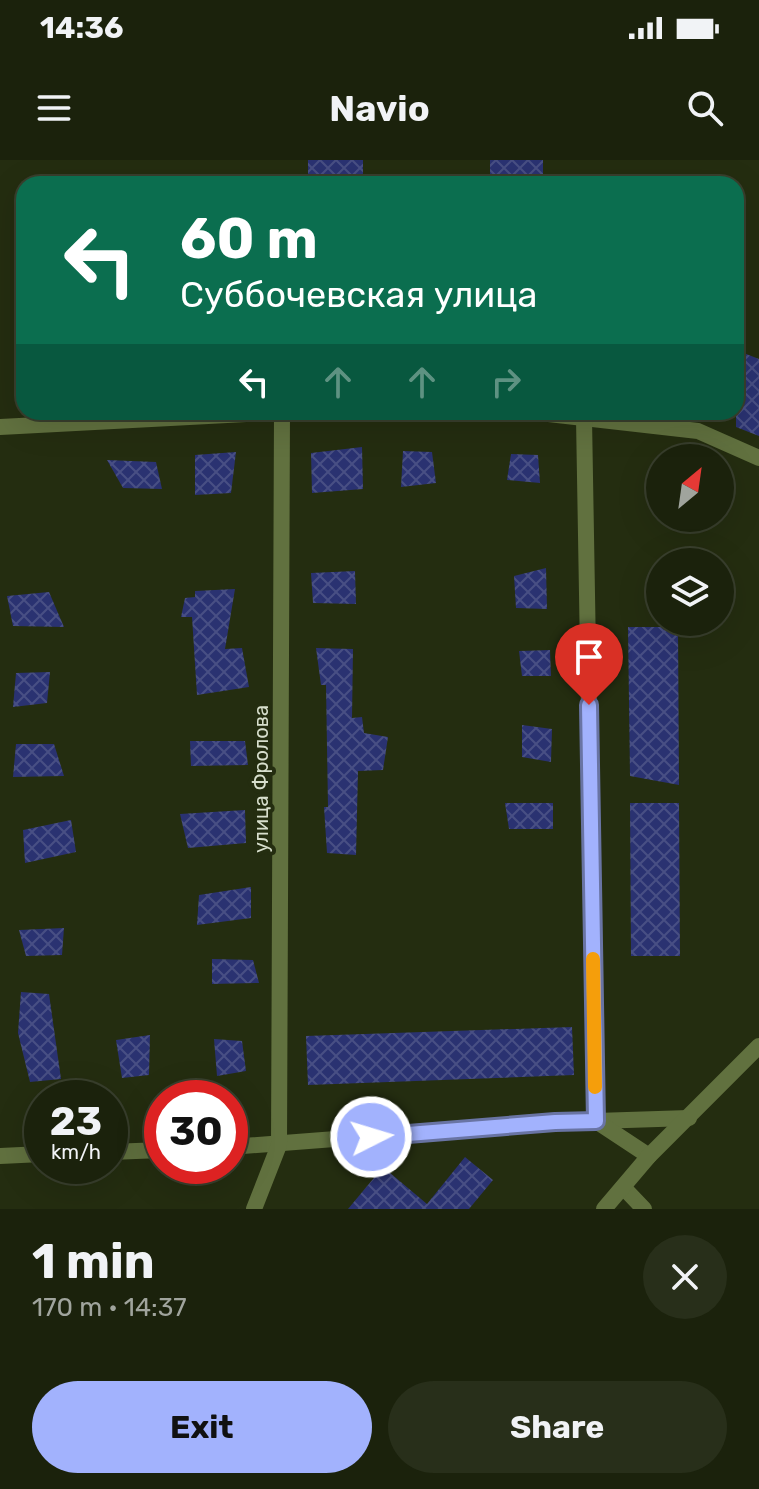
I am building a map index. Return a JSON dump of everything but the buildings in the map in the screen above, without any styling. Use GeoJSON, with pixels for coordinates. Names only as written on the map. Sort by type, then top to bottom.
{"type":"FeatureCollection","features":[{"type":"Feature","properties":{"kind":"street"},"geometry":{"type":"LineString","coordinates":[[0,427],[133,420]]}},
{"type":"Feature","properties":{"kind":"street","name":"улица Фролова"},"geometry":{"type":"LineString","coordinates":[[279,1145],[284,420]]}},
{"type":"Feature","properties":{"kind":"street"},"geometry":{"type":"LineString","coordinates":[[584,420],[596,1121]]}},
{"type":"Feature","properties":{"kind":"street"},"geometry":{"type":"LineString","coordinates":[[602,420],[698,431],[759,458]]}},
{"type":"Feature","properties":{"kind":"street"},"geometry":{"type":"LineString","coordinates":[[604,1209],[649,1156],[759,1046]]}},
{"type":"Feature","properties":{"kind":"street"},"geometry":{"type":"LineString","coordinates":[[248,1146],[555,1122],[689,1118]]}},
{"type":"Feature","properties":{"kind":"street"},"geometry":{"type":"LineString","coordinates":[[596,1121],[649,1156]]}},
{"type":"Feature","properties":{"kind":"street"},"geometry":{"type":"LineString","coordinates":[[254,1209],[279,1145]]}},
{"type":"Feature","properties":{"kind":"street"},"geometry":{"type":"LineString","coordinates":[[0,1156],[24,1155]]}},
{"type":"Feature","properties":{"kind":"street"},"geometry":{"type":"LineString","coordinates":[[623,1187],[644,1209]]}},
{"type":"Feature","properties":{"kind":"slow traffic"},"geometry":{"type":"LineString","coordinates":[[593,959],[595,1087]]}},
{"type":"Feature","properties":{"kind":"route"},"geometry":{"type":"LineString","coordinates":[[371,1137],[596,1121],[589,705]]}}]}
